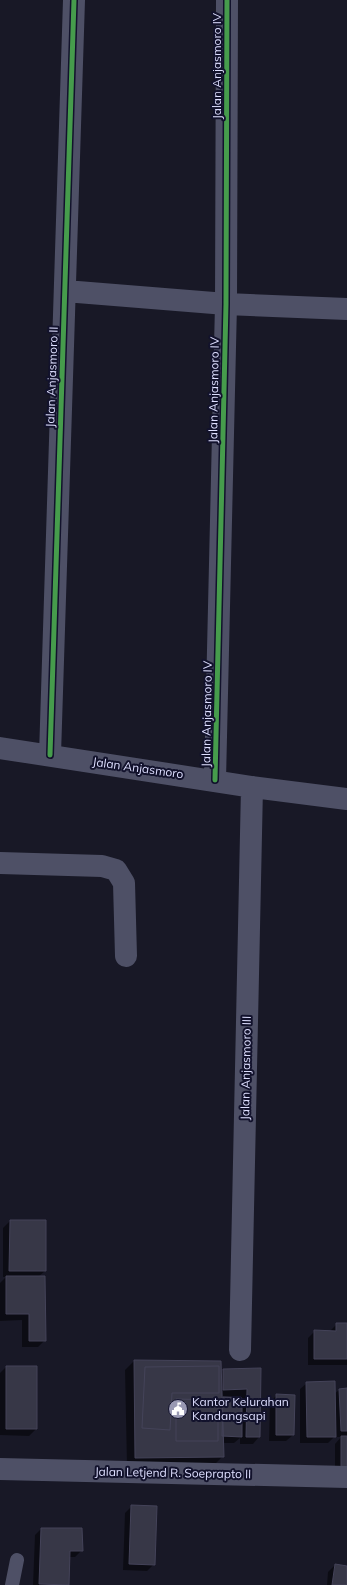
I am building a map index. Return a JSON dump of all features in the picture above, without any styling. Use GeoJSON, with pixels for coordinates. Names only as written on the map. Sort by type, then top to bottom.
{"type":"FeatureCollection","features":[{"type":"Feature","properties":{"kind":"street","name":"Jalan Anjasmoro II"},"geometry":{"type":"LineString","coordinates":[[50,755],[74,0]]}},
{"type":"Feature","properties":{"kind":"street","name":"Jalan Anjasmoro IV"},"geometry":{"type":"LineString","coordinates":[[215,780],[226,304],[227,0]]}},
{"type":"Feature","properties":{"kind":"street"},"geometry":{"type":"LineString","coordinates":[[65,291],[226,304],[347,309]]}},
{"type":"Feature","properties":{"kind":"street","name":"Jalan Anjasmoro"},"geometry":{"type":"LineString","coordinates":[[0,748],[215,780],[252,787],[347,799]]}},
{"type":"Feature","properties":{"kind":"street","name":"Jalan Anjasmoro III"},"geometry":{"type":"LineString","coordinates":[[240,1350],[252,787]]}},
{"type":"Feature","properties":{"kind":"street"},"geometry":{"type":"LineString","coordinates":[[0,863],[102,866],[116,870],[124,883],[126,956]]}},
{"type":"Feature","properties":{"kind":"street","name":"Jalan Letjend R. Soeprapto II"},"geometry":{"type":"LineString","coordinates":[[0,1469],[347,1477]]}},
{"type":"Feature","properties":{"kind":"lane"},"geometry":{"type":"LineString","coordinates":[[12,1585],[17,1560]]}},
{"type":"Feature","properties":{"kind":"building"},"geometry":{"type":"Polygon","coordinates":[[[10,1220],[46,1220],[46,1271],[9,1271],[10,1220]]]}},
{"type":"Feature","properties":{"kind":"building"},"geometry":{"type":"Polygon","coordinates":[[[6,1276],[45,1276],[46,1341],[29,1341],[29,1314],[6,1314],[6,1276]]]}},
{"type":"Feature","properties":{"kind":"building"},"geometry":{"type":"Polygon","coordinates":[[[336,1323],[347,1323],[347,1359],[314,1359],[314,1330],[336,1331],[336,1323]]]}},
{"type":"Feature","properties":{"kind":"building","name":"Kantor Kelurahan Kandangsapi"},"geometry":{"type":"Polygon","coordinates":[[[134,1360],[221,1361],[224,1457],[135,1458],[134,1360]]]}},
{"type":"Feature","properties":{"kind":"building"},"geometry":{"type":"Polygon","coordinates":[[[6,1366],[37,1366],[37,1429],[6,1429],[6,1366]]]}},
{"type":"Feature","properties":{"kind":"building"},"geometry":{"type":"Polygon","coordinates":[[[219,1366],[219,1393],[172,1393],[170,1430],[142,1428],[145,1367],[219,1366]]]}},
{"type":"Feature","properties":{"kind":"building"},"geometry":{"type":"Polygon","coordinates":[[[261,1368],[260,1437],[246,1437],[247,1389],[223,1390],[223,1369],[261,1368]]]}},
{"type":"Feature","properties":{"kind":"building"},"geometry":{"type":"Polygon","coordinates":[[[335,1381],[336,1437],[307,1437],[306,1382],[335,1381]]]}},
{"type":"Feature","properties":{"kind":"building"},"geometry":{"type":"Polygon","coordinates":[[[347,1388],[347,1431],[341,1431],[339,1389],[347,1388]]]}},
{"type":"Feature","properties":{"kind":"building"},"geometry":{"type":"Polygon","coordinates":[[[276,1394],[295,1395],[294,1435],[276,1435],[276,1394]]]}},
{"type":"Feature","properties":{"kind":"building"},"geometry":{"type":"Polygon","coordinates":[[[223,1397],[242,1398],[242,1437],[222,1436],[223,1397]]]}},
{"type":"Feature","properties":{"kind":"building"},"geometry":{"type":"Polygon","coordinates":[[[176,1399],[218,1400],[218,1441],[176,1441],[176,1399]]]}},
{"type":"Feature","properties":{"kind":"building"},"geometry":{"type":"Polygon","coordinates":[[[341,1436],[347,1436],[347,1471],[341,1471],[341,1436]]]}},
{"type":"Feature","properties":{"kind":"building"},"geometry":{"type":"Polygon","coordinates":[[[131,1505],[157,1506],[155,1565],[129,1564],[131,1505]]]}},
{"type":"Feature","properties":{"kind":"building"},"geometry":{"type":"Polygon","coordinates":[[[41,1528],[82,1528],[83,1551],[70,1551],[69,1585],[39,1584],[41,1528]]]}},
{"type":"Feature","properties":{"kind":"building"},"geometry":{"type":"Polygon","coordinates":[[[335,1564],[347,1566],[347,1585],[332,1585],[335,1564]]]}},
{"type":"Feature","properties":{"kind":"cycle path"},"geometry":{"type":"LineString","coordinates":[[50,755],[74,0]]}},
{"type":"Feature","properties":{"kind":"cycle path"},"geometry":{"type":"LineString","coordinates":[[215,780],[226,304],[227,0]]}},
{"type":"Feature","properties":{"kind":"place","name":"Kantor Kelurahan Kandangsapi"},"geometry":{"type":"Point","coordinates":[178,1409]}}]}
